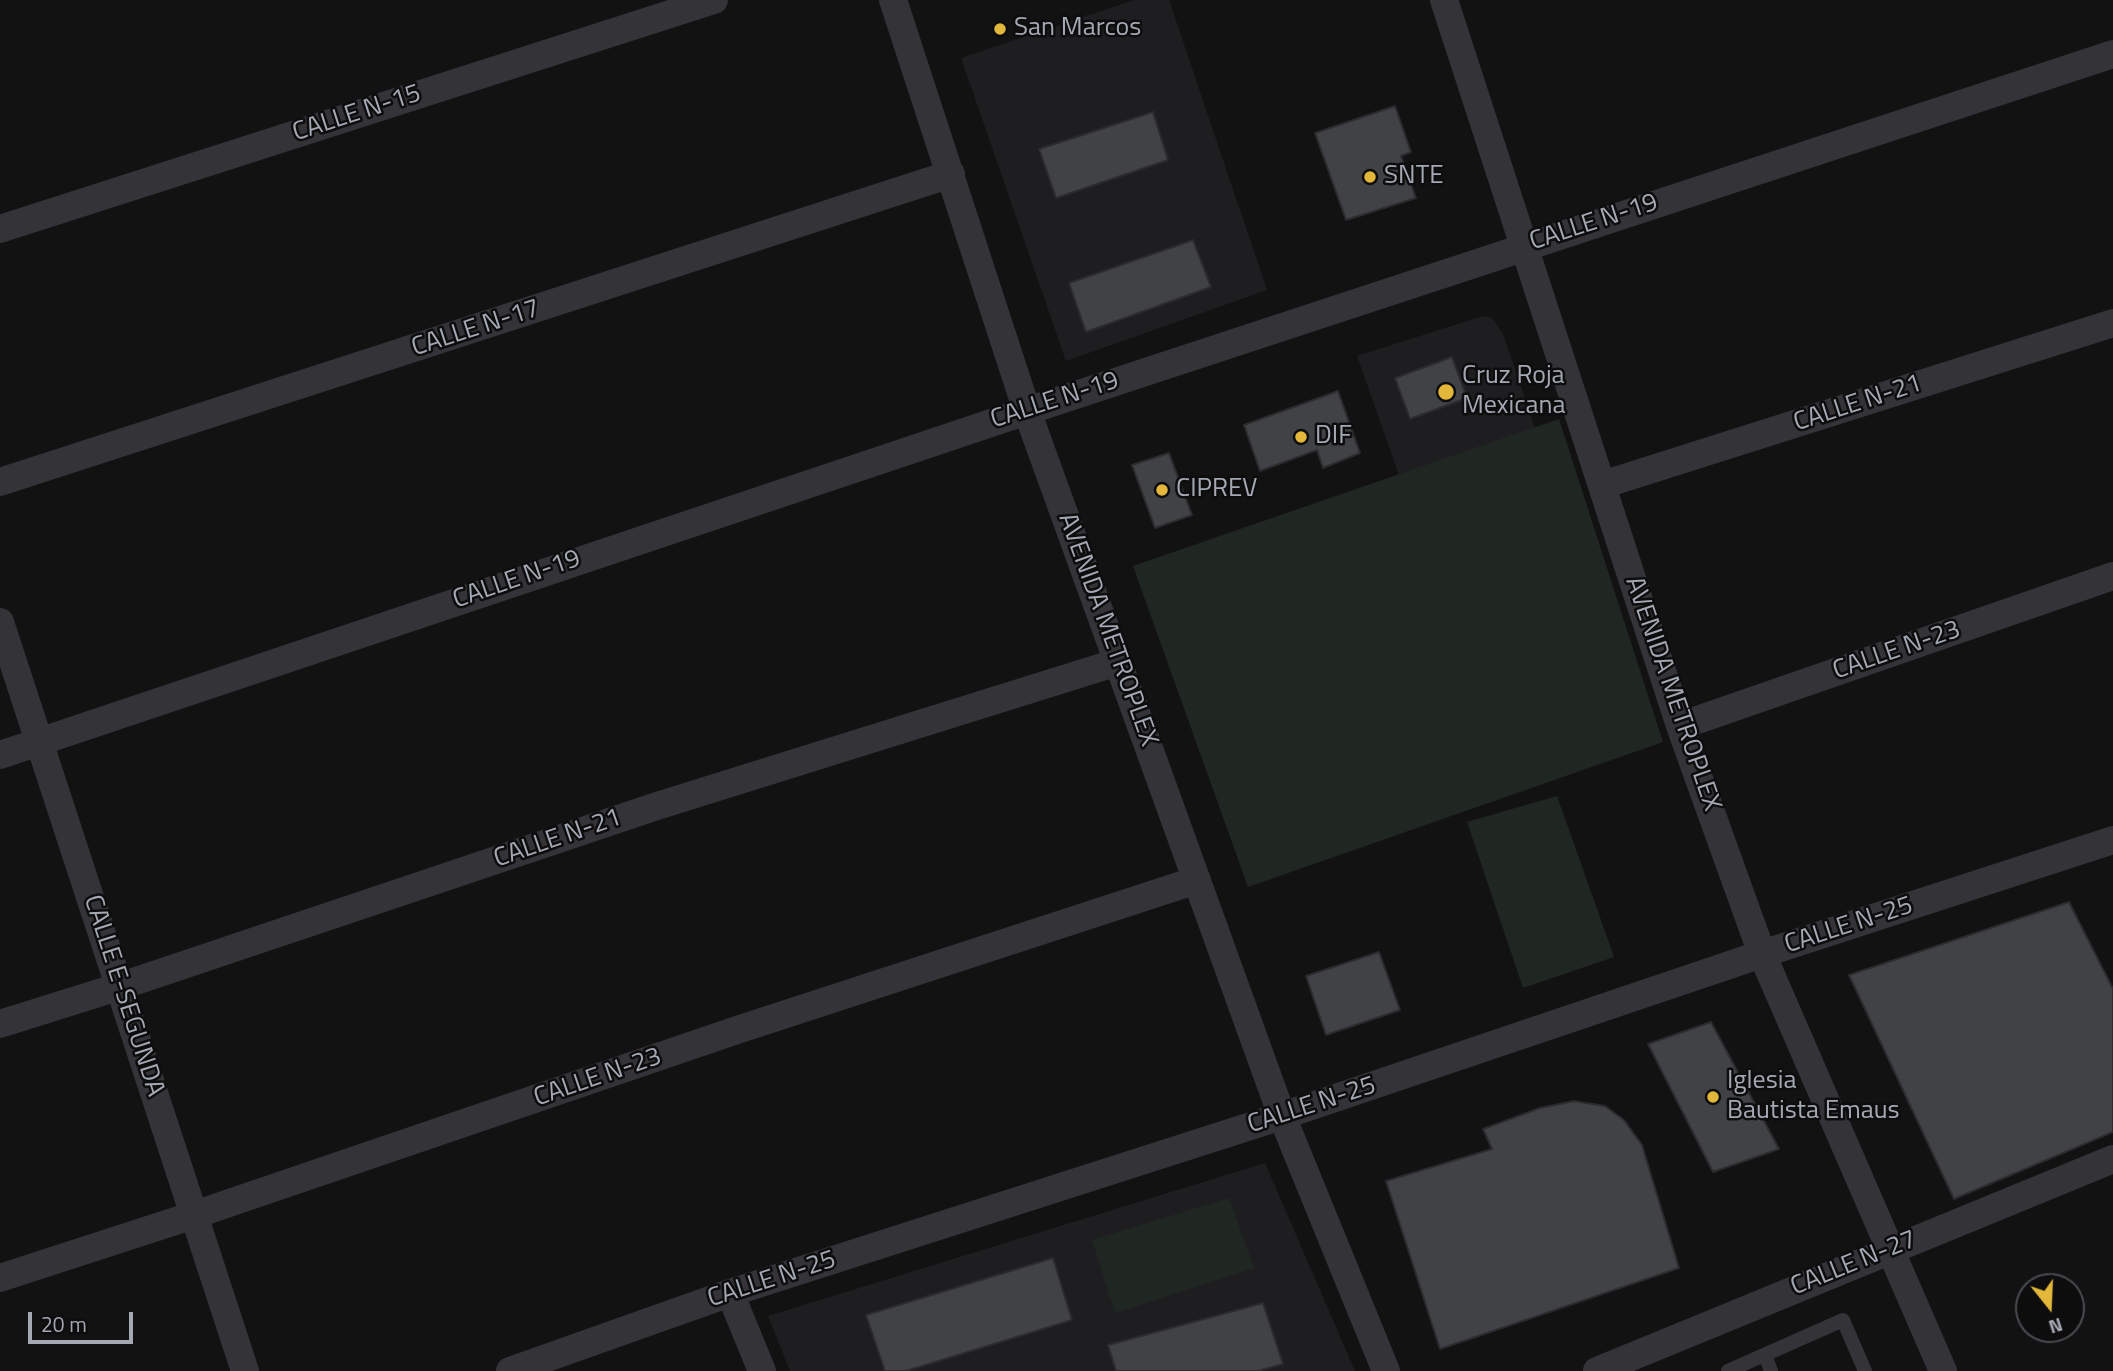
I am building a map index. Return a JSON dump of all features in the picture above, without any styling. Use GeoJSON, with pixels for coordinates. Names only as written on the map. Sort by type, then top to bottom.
{"type":"FeatureCollection","features":[{"type":"Feature","properties":{"kind":"street","name":"CALLE N-15"},"geometry":{"type":"LineString","coordinates":[[0,229],[714,0]]}},
{"type":"Feature","properties":{"kind":"street","name":"AVENIDA METROPLEX"},"geometry":{"type":"LineString","coordinates":[[893,0],[1027,411],[1282,1116],[1386,1371]]}},
{"type":"Feature","properties":{"kind":"street","name":"AVENIDA METROPLEX"},"geometry":{"type":"LineString","coordinates":[[1448,1],[1523,246],[1680,726],[1762,954],[1943,1371]]}},
{"type":"Feature","properties":{"kind":"street","name":"CALLE N-19"},"geometry":{"type":"LineString","coordinates":[[0,755],[1523,246],[2113,54]]}},
{"type":"Feature","properties":{"kind":"street","name":"CALLE N-17"},"geometry":{"type":"LineString","coordinates":[[0,482],[951,174]]}},
{"type":"Feature","properties":{"kind":"street","name":"CALLE N-21"},"geometry":{"type":"LineString","coordinates":[[1602,485],[2113,323]]}},
{"type":"Feature","properties":{"kind":"street","name":"CALLE N-23"},"geometry":{"type":"LineString","coordinates":[[1680,726],[2113,576]]}},
{"type":"Feature","properties":{"kind":"street","name":"CALLE E-SEGUNDA"},"geometry":{"type":"LineString","coordinates":[[0,622],[245,1371]]}},
{"type":"Feature","properties":{"kind":"street","name":"CALLE N-21"},"geometry":{"type":"LineString","coordinates":[[0,1024],[657,806],[1118,662]]}},
{"type":"Feature","properties":{"kind":"street","name":"CALLE N-25"},"geometry":{"type":"LineString","coordinates":[[510,1371],[730,1293],[1282,1116],[1762,954],[2113,840]]}},
{"type":"Feature","properties":{"kind":"street","name":"CALLE N-23"},"geometry":{"type":"LineString","coordinates":[[0,1278],[194,1215],[737,1030],[1197,880]]}},
{"type":"Feature","properties":{"kind":"street","name":"CALLE N-27"},"geometry":{"type":"LineString","coordinates":[[1597,1371],[2113,1159]]}},
{"type":"Feature","properties":{"kind":"street"},"geometry":{"type":"LineString","coordinates":[[730,1293],[762,1371]]}},
{"type":"Feature","properties":{"kind":"lane"},"geometry":{"type":"LineString","coordinates":[[1727,1371],[1843,1320],[1865,1371]]}},
{"type":"Feature","properties":{"kind":"lane"},"geometry":{"type":"LineString","coordinates":[[1765,1355],[1771,1371]]}},
{"type":"Feature","properties":{"kind":"shaded area"},"geometry":{"type":"Polygon","coordinates":[[[1134,0],[1169,0],[1267,290],[1066,361],[961,58],[1134,0]]]}},
{"type":"Feature","properties":{"kind":"shaded area","name":"Cruz Roja Mexicana"},"geometry":{"type":"Polygon","coordinates":[[[1483,316],[1492,318],[1503,334],[1535,428],[1399,475],[1357,356],[1483,316]]]}},
{"type":"Feature","properties":{"kind":"shaded area"},"geometry":{"type":"Polygon","coordinates":[[[1559,419],[1663,742],[1248,887],[1133,566],[1559,419]]]}},
{"type":"Feature","properties":{"kind":"shaded area"},"geometry":{"type":"Polygon","coordinates":[[[1557,796],[1614,957],[1523,988],[1467,822],[1557,796]]]}},
{"type":"Feature","properties":{"kind":"shaded area"},"geometry":{"type":"Polygon","coordinates":[[[1265,1163],[1355,1371],[790,1371],[768,1316],[1265,1163]]]}},
{"type":"Feature","properties":{"kind":"shaded area"},"geometry":{"type":"Polygon","coordinates":[[[1229,1198],[1254,1268],[1115,1313],[1092,1240],[1229,1198]]]}},
{"type":"Feature","properties":{"kind":"building","name":"SNTE"},"geometry":{"type":"Polygon","coordinates":[[[1395,106],[1411,152],[1401,156],[1416,198],[1346,220],[1315,133],[1395,106]]]}},
{"type":"Feature","properties":{"kind":"building"},"geometry":{"type":"Polygon","coordinates":[[[1153,112],[1168,160],[1056,198],[1039,149],[1153,112]]]}},
{"type":"Feature","properties":{"kind":"building"},"geometry":{"type":"Polygon","coordinates":[[[1193,240],[1211,287],[1086,332],[1069,283],[1193,240]]]}},
{"type":"Feature","properties":{"kind":"building"},"geometry":{"type":"Polygon","coordinates":[[[1452,357],[1467,398],[1410,419],[1395,378],[1452,357]]]}},
{"type":"Feature","properties":{"kind":"building","name":"DIF"},"geometry":{"type":"Polygon","coordinates":[[[1338,391],[1360,453],[1323,468],[1317,450],[1260,471],[1244,425],[1338,391]]]}},
{"type":"Feature","properties":{"kind":"building","name":"CIPREV"},"geometry":{"type":"Polygon","coordinates":[[[1169,453],[1192,515],[1155,528],[1132,465],[1169,453]]]}},
{"type":"Feature","properties":{"kind":"building"},"geometry":{"type":"Polygon","coordinates":[[[2069,902],[2113,989],[2113,1132],[1954,1199],[1849,975],[2069,902]]]}},
{"type":"Feature","properties":{"kind":"building"},"geometry":{"type":"Polygon","coordinates":[[[1379,952],[1400,1010],[1326,1035],[1306,976],[1379,952]]]}},
{"type":"Feature","properties":{"kind":"building","name":"Iglesia Bautista Emaus"},"geometry":{"type":"Polygon","coordinates":[[[1711,1022],[1779,1149],[1713,1172],[1648,1044],[1711,1022]]]}},
{"type":"Feature","properties":{"kind":"building"},"geometry":{"type":"Polygon","coordinates":[[[1574,1101],[1605,1106],[1624,1120],[1642,1145],[1679,1268],[1440,1349],[1386,1181],[1492,1149],[1483,1129],[1540,1108],[1574,1101]]]}},
{"type":"Feature","properties":{"kind":"building"},"geometry":{"type":"Polygon","coordinates":[[[1053,1258],[1072,1320],[906,1371],[885,1371],[866,1315],[1053,1258]]]}},
{"type":"Feature","properties":{"kind":"building"},"geometry":{"type":"Polygon","coordinates":[[[1263,1303],[1283,1364],[1258,1371],[1116,1371],[1108,1345],[1263,1303]]]}},
{"type":"Feature","properties":{"kind":"place","name":"San Marcos"},"geometry":{"type":"Point","coordinates":[1000,29]}},
{"type":"Feature","properties":{"kind":"place","name":"SNTE"},"geometry":{"type":"Point","coordinates":[1370,177]}},
{"type":"Feature","properties":{"kind":"place","name":"Cruz Roja Mexicana"},"geometry":{"type":"Point","coordinates":[1446,392]}},
{"type":"Feature","properties":{"kind":"place","name":"DIF"},"geometry":{"type":"Point","coordinates":[1301,437]}},
{"type":"Feature","properties":{"kind":"place","name":"CIPREV"},"geometry":{"type":"Point","coordinates":[1162,490]}},
{"type":"Feature","properties":{"kind":"place","name":"Iglesia Bautista Emaus"},"geometry":{"type":"Point","coordinates":[1713,1097]}}]}
